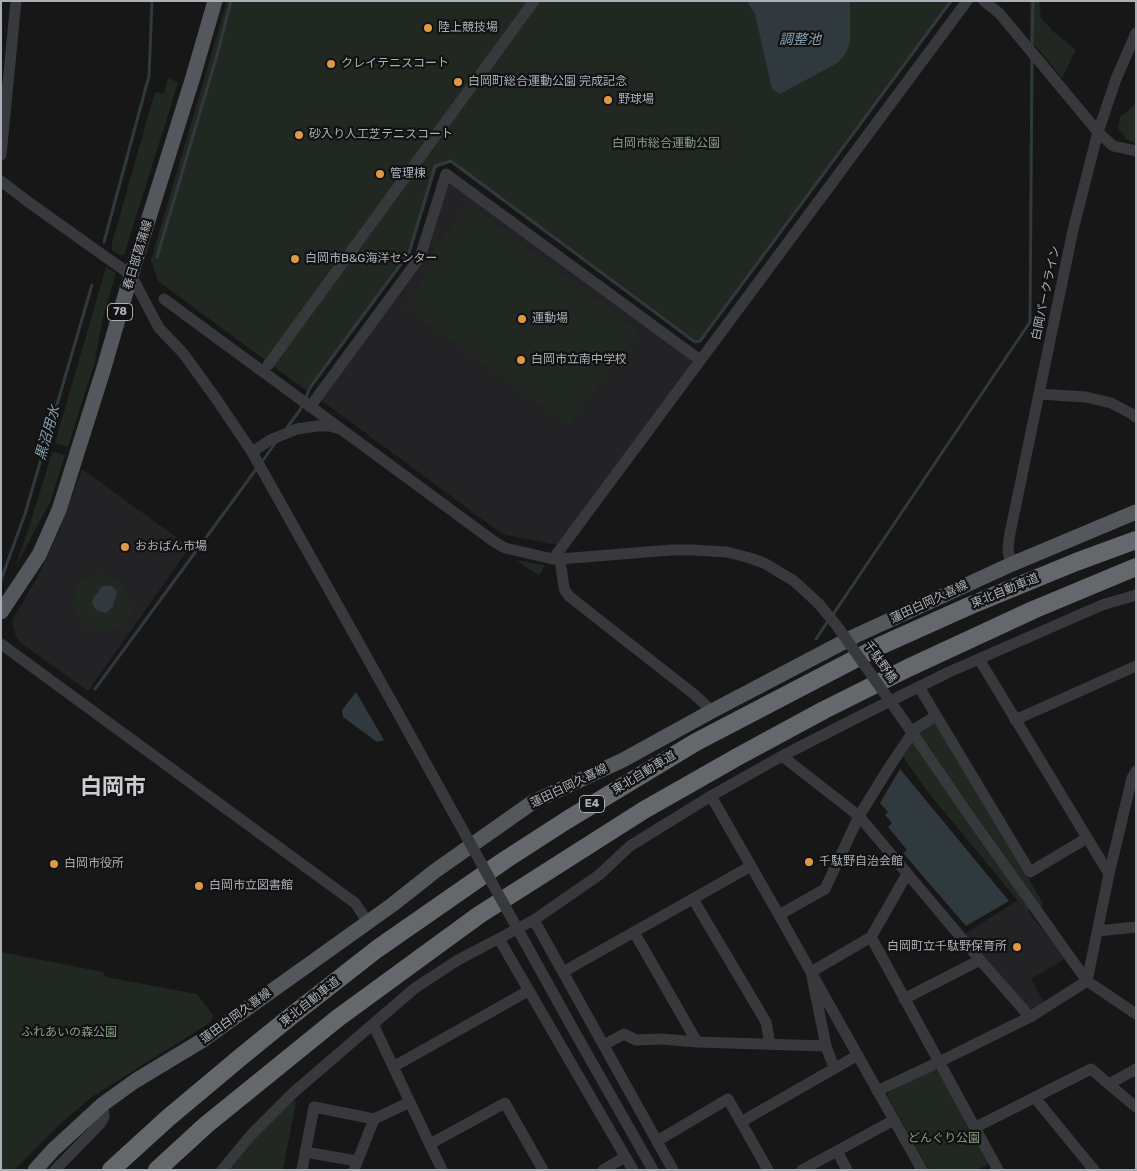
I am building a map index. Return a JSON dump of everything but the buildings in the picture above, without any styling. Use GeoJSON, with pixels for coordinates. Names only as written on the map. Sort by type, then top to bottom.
{"type":"FeatureCollection","features":[{"type":"Feature","properties":{"kind":"highway","name":"東北自動車道"},"geometry":{"type":"LineString","coordinates":[[111,1170],[168,1118],[242,1056],[377,950],[498,865],[575,815],[696,742],[882,645],[969,606],[1076,562],[1136,540]]}},
{"type":"Feature","properties":{"kind":"highway","name":"E4"},"geometry":{"type":"LineString","coordinates":[[157,1170],[206,1125],[346,1012],[479,916],[644,810],[824,710],[908,668],[1034,610],[1136,567]]}},
{"type":"Feature","properties":{"kind":"main road","name":"春日部菖蒲線"},"geometry":{"type":"LineString","coordinates":[[1,612],[39,555],[59,510],[215,1]]}},
{"type":"Feature","properties":{"kind":"main road","name":"蓮田白岡久喜線"},"geometry":{"type":"LineString","coordinates":[[35,1170],[53,1150],[103,1104],[135,1081],[203,1040],[533,802],[623,760],[855,636],[1012,564],[1136,512]]}},
{"type":"Feature","properties":{"kind":"street"},"geometry":{"type":"LineString","coordinates":[[1,155],[16,1]]}},
{"type":"Feature","properties":{"kind":"street"},"geometry":{"type":"LineString","coordinates":[[268,365],[534,1]]}},
{"type":"Feature","properties":{"kind":"street"},"geometry":{"type":"LineString","coordinates":[[712,711],[695,695],[570,598],[564,588],[557,559],[700,360],[966,1]]}},
{"type":"Feature","properties":{"kind":"street"},"geometry":{"type":"LineString","coordinates":[[984,1],[1000,14],[1098,132],[1113,146],[1136,151]]}},
{"type":"Feature","properties":{"kind":"street","name":"白岡パークライン"},"geometry":{"type":"LineString","coordinates":[[1012,564],[1008,552],[1009,538],[1073,230],[1098,132],[1116,79],[1136,33]]}},
{"type":"Feature","properties":{"kind":"street"},"geometry":{"type":"LineString","coordinates":[[310,407],[420,257],[446,174],[700,360]]}},
{"type":"Feature","properties":{"kind":"street"},"geometry":{"type":"LineString","coordinates":[[1,180],[27,201],[131,275],[159,328],[183,353],[252,452],[573,1029],[654,1170]]}},
{"type":"Feature","properties":{"kind":"street","name":"千駄野橋"},"geometry":{"type":"LineString","coordinates":[[164,299],[496,544],[516,551],[557,559],[671,550],[727,552],[764,563],[794,582],[819,604],[837,626],[1087,981]]}},
{"type":"Feature","properties":{"kind":"street"},"geometry":{"type":"LineString","coordinates":[[1039,394],[1086,397],[1111,403],[1136,417]]}},
{"type":"Feature","properties":{"kind":"street"},"geometry":{"type":"LineString","coordinates":[[252,452],[270,440],[297,429],[317,426],[330,426],[340,429]]}},
{"type":"Feature","properties":{"kind":"street"},"geometry":{"type":"LineString","coordinates":[[222,1170],[251,1135],[294,1092],[415,988],[458,960],[534,920],[599,875],[630,846],[711,796],[782,756],[870,711],[1102,605],[1136,595]]}},
{"type":"Feature","properties":{"kind":"street"},"geometry":{"type":"LineString","coordinates":[[1,644],[348,898],[355,904],[368,922]]}},
{"type":"Feature","properties":{"kind":"street"},"geometry":{"type":"LineString","coordinates":[[979,660],[1109,874]]}},
{"type":"Feature","properties":{"kind":"street"},"geometry":{"type":"LineString","coordinates":[[1015,720],[1136,666]]}},
{"type":"Feature","properties":{"kind":"street"},"geometry":{"type":"LineString","coordinates":[[919,687],[1030,872],[1087,838]]}},
{"type":"Feature","properties":{"kind":"street"},"geometry":{"type":"LineString","coordinates":[[779,915],[825,889],[859,816],[890,766],[914,729],[936,716]]}},
{"type":"Feature","properties":{"kind":"street"},"geometry":{"type":"LineString","coordinates":[[782,756],[859,816],[1030,1017]]}},
{"type":"Feature","properties":{"kind":"street"},"geometry":{"type":"LineString","coordinates":[[878,1091],[1030,1017],[1087,981],[1109,874],[1131,807],[1132,778],[1136,772]]}},
{"type":"Feature","properties":{"kind":"street"},"geometry":{"type":"LineString","coordinates":[[711,796],[922,1170]]}},
{"type":"Feature","properties":{"kind":"street"},"geometry":{"type":"LineString","coordinates":[[562,972],[752,866]]}},
{"type":"Feature","properties":{"kind":"street"},"geometry":{"type":"LineString","coordinates":[[811,972],[871,937],[907,874]]}},
{"type":"Feature","properties":{"kind":"street"},"geometry":{"type":"LineString","coordinates":[[693,899],[766,1022],[770,1044]]}},
{"type":"Feature","properties":{"kind":"street"},"geometry":{"type":"LineString","coordinates":[[534,920],[673,1170]]}},
{"type":"Feature","properties":{"kind":"street"},"geometry":{"type":"LineString","coordinates":[[1098,931],[1136,927]]}},
{"type":"Feature","properties":{"kind":"street"},"geometry":{"type":"LineString","coordinates":[[634,932],[697,1042]]}},
{"type":"Feature","properties":{"kind":"street"},"geometry":{"type":"LineString","coordinates":[[871,937],[976,1127],[995,1169]]}},
{"type":"Feature","properties":{"kind":"street"},"geometry":{"type":"LineString","coordinates":[[499,939],[632,1170]]}},
{"type":"Feature","properties":{"kind":"street"},"geometry":{"type":"LineString","coordinates":[[904,999],[980,960]]}},
{"type":"Feature","properties":{"kind":"street"},"geometry":{"type":"LineString","coordinates":[[811,972],[826,1046],[834,1068]]}},
{"type":"Feature","properties":{"kind":"street"},"geometry":{"type":"LineString","coordinates":[[1087,981],[1136,1014]]}},
{"type":"Feature","properties":{"kind":"street"},"geometry":{"type":"LineString","coordinates":[[393,1067],[528,991]]}},
{"type":"Feature","properties":{"kind":"street"},"geometry":{"type":"LineString","coordinates":[[373,1024],[442,1170]]}},
{"type":"Feature","properties":{"kind":"street"},"geometry":{"type":"LineString","coordinates":[[604,1045],[624,1034],[636,1040],[661,1039],[826,1046]]}},
{"type":"Feature","properties":{"kind":"street"},"geometry":{"type":"LineString","coordinates":[[741,1122],[858,1055]]}},
{"type":"Feature","properties":{"kind":"street"},"geometry":{"type":"LineString","coordinates":[[976,1127],[1091,1069],[1136,1107]]}},
{"type":"Feature","properties":{"kind":"street"},"geometry":{"type":"LineString","coordinates":[[1109,1084],[1136,1069]]}},
{"type":"Feature","properties":{"kind":"street"},"geometry":{"type":"LineString","coordinates":[[1035,1098],[1094,1170]]}},
{"type":"Feature","properties":{"kind":"street"},"geometry":{"type":"LineString","coordinates":[[657,1141],[728,1099],[768,1170]]}},
{"type":"Feature","properties":{"kind":"street"},"geometry":{"type":"LineString","coordinates":[[302,1170],[314,1107],[374,1119],[410,1102]]}},
{"type":"Feature","properties":{"kind":"street"},"geometry":{"type":"LineString","coordinates":[[430,1144],[505,1103],[543,1170]]}},
{"type":"Feature","properties":{"kind":"street"},"geometry":{"type":"LineString","coordinates":[[55,1170],[100,1124],[104,1117],[103,1104]]}},
{"type":"Feature","properties":{"kind":"street"},"geometry":{"type":"LineString","coordinates":[[305,1152],[356,1165],[374,1119]]}},
{"type":"Feature","properties":{"kind":"street"},"geometry":{"type":"LineString","coordinates":[[802,1170],[894,1120]]}},
{"type":"Feature","properties":{"kind":"street"},"geometry":{"type":"LineString","coordinates":[[837,1151],[847,1170]]}},
{"type":"Feature","properties":{"kind":"street"},"geometry":{"type":"LineString","coordinates":[[603,1170],[625,1158]]}},
{"type":"Feature","properties":{"kind":"shaded area","name":"白岡市立南中学校"},"geometry":{"type":"Polygon","coordinates":[[[453,182],[690,357],[692,364],[557,545],[502,534],[321,400],[423,262],[446,183],[453,182]]]}},
{"type":"Feature","properties":{"kind":"shaded area"},"geometry":{"type":"Polygon","coordinates":[[[82,469],[190,547],[88,691],[21,643],[16,637],[12,621],[37,578],[59,531],[82,469]]]}},
{"type":"Feature","properties":{"kind":"shaded area","name":"白岡町立千駄野保育所"},"geometry":{"type":"Polygon","coordinates":[[[1018,900],[1065,959],[1031,979],[1044,1002],[1034,1009],[1028,1008],[965,934],[1018,900]]]}},
{"type":"Feature","properties":{"kind":"green space","name":"白岡市総合運動公園"},"geometry":{"type":"Polygon","coordinates":[[[227,1],[953,1],[701,342],[695,343],[450,163],[437,168],[410,255],[311,389],[307,391],[158,281],[151,260],[227,1]]]}},
{"type":"Feature","properties":{"kind":"green space"},"geometry":{"type":"Polygon","coordinates":[[[1030,1],[1039,1],[1041,18],[1054,32],[1076,50],[1062,78],[1030,39],[1030,1]]]}},
{"type":"Feature","properties":{"kind":"green space"},"geometry":{"type":"Polygon","coordinates":[[[168,77],[178,83],[124,255],[120,255],[112,250],[112,243],[155,92],[164,94],[168,77]]]}},
{"type":"Feature","properties":{"kind":"green space"},"geometry":{"type":"Polygon","coordinates":[[[1136,104],[1136,143],[1127,140],[1118,128],[1120,117],[1136,104]]]}},
{"type":"Feature","properties":{"kind":"green space","name":"運動場"},"geometry":{"type":"Polygon","coordinates":[[[469,205],[639,331],[568,425],[404,306],[431,267],[435,248],[469,205]]]}},
{"type":"Feature","properties":{"kind":"green space"},"geometry":{"type":"Polygon","coordinates":[[[106,267],[116,273],[103,317],[95,361],[68,447],[55,443],[106,267]]]}},
{"type":"Feature","properties":{"kind":"green space"},"geometry":{"type":"Polygon","coordinates":[[[52,453],[65,455],[51,500],[15,568],[52,453]]]}},
{"type":"Feature","properties":{"kind":"green space"},"geometry":{"type":"Polygon","coordinates":[[[516,560],[544,565],[541,573],[538,575],[516,560]]]}},
{"type":"Feature","properties":{"kind":"green space"},"geometry":{"type":"Polygon","coordinates":[[[100,572],[103,577],[119,580],[126,591],[128,604],[132,605],[130,617],[121,627],[102,633],[84,626],[74,611],[73,601],[76,590],[81,582],[100,572]]]}},
{"type":"Feature","properties":{"kind":"green space"},"geometry":{"type":"Polygon","coordinates":[[[931,724],[935,725],[1043,903],[1041,908],[918,732],[931,724]]]}},
{"type":"Feature","properties":{"kind":"green space"},"geometry":{"type":"Polygon","coordinates":[[[913,742],[1029,908],[1028,913],[927,791],[903,757],[913,742]]]}},
{"type":"Feature","properties":{"kind":"green space","name":"ふれあいの森公園"},"geometry":{"type":"Polygon","coordinates":[[[1,952],[103,972],[106,977],[197,994],[213,1015],[211,1022],[93,1096],[59,1125],[14,1170],[1,1170],[1,952]]]}},
{"type":"Feature","properties":{"kind":"green space","name":"どんぐり公園"},"geometry":{"type":"Polygon","coordinates":[[[932,1069],[938,1071],[989,1160],[987,1165],[977,1170],[929,1170],[887,1095],[889,1092],[932,1069]]]}},
{"type":"Feature","properties":{"kind":"green space"},"geometry":{"type":"Polygon","coordinates":[[[292,1100],[296,1102],[283,1170],[229,1170],[257,1136],[292,1100]]]}},
{"type":"Feature","properties":{"kind":"water","name":"調整池"},"geometry":{"type":"Polygon","coordinates":[[[747,1],[850,1],[850,41],[847,51],[839,62],[780,94],[772,89],[755,14],[747,1]]]}},
{"type":"Feature","properties":{"kind":"water"},"geometry":{"type":"Polygon","coordinates":[[[104,586],[111,586],[117,592],[113,607],[106,613],[96,610],[92,603],[94,596],[104,586]]]}},
{"type":"Feature","properties":{"kind":"water"},"geometry":{"type":"Polygon","coordinates":[[[356,692],[384,740],[377,742],[343,717],[342,710],[356,692]]]}},
{"type":"Feature","properties":{"kind":"water"},"geometry":{"type":"Polygon","coordinates":[[[900,769],[1009,901],[966,926],[903,853],[907,850],[888,827],[892,823],[885,815],[888,812],[880,803],[900,769]]]}},
{"type":"Feature","properties":{"kind":"waterway","name":"黒沼用水"},"geometry":{"type":"LineString","coordinates":[[104,242],[149,76],[152,1]]}},
{"type":"Feature","properties":{"kind":"waterway"},"geometry":{"type":"LineString","coordinates":[[157,257],[217,55],[231,1]]}},
{"type":"Feature","properties":{"kind":"waterway"},"geometry":{"type":"LineString","coordinates":[[286,429],[300,410],[311,386],[409,253],[435,166],[451,161],[695,342],[700,341],[951,1]]}},
{"type":"Feature","properties":{"kind":"waterway"},"geometry":{"type":"LineString","coordinates":[[1032,47],[1033,1]]}},
{"type":"Feature","properties":{"kind":"waterway"},"geometry":{"type":"LineString","coordinates":[[832,616],[1030,322],[1032,58]]}},
{"type":"Feature","properties":{"kind":"waterway","name":"黒沼用水"},"geometry":{"type":"LineString","coordinates":[[1,580],[25,514],[92,285]]}},
{"type":"Feature","properties":{"kind":"waterway"},"geometry":{"type":"LineString","coordinates":[[261,463],[276,442]]}},
{"type":"Feature","properties":{"kind":"waterway"},"geometry":{"type":"LineString","coordinates":[[95,689],[257,468]]}},
{"type":"Feature","properties":{"kind":"waterway"},"geometry":{"type":"LineString","coordinates":[[816,639],[828,621]]}},
{"type":"Feature","properties":{"kind":"place","name":"陸上競技場"},"geometry":{"type":"Point","coordinates":[428,28]}},
{"type":"Feature","properties":{"kind":"place","name":"クレイテニスコート"},"geometry":{"type":"Point","coordinates":[331,64]}},
{"type":"Feature","properties":{"kind":"place","name":"白岡町総合運動公園 完成記念"},"geometry":{"type":"Point","coordinates":[458,82]}},
{"type":"Feature","properties":{"kind":"place","name":"野球場"},"geometry":{"type":"Point","coordinates":[608,100]}},
{"type":"Feature","properties":{"kind":"place","name":"砂入り人工芝テニスコート"},"geometry":{"type":"Point","coordinates":[299,135]}},
{"type":"Feature","properties":{"kind":"place","name":"管理棟"},"geometry":{"type":"Point","coordinates":[380,174]}},
{"type":"Feature","properties":{"kind":"place","name":"白岡市B&G海洋センター"},"geometry":{"type":"Point","coordinates":[295,259]}},
{"type":"Feature","properties":{"kind":"place","name":"運動場"},"geometry":{"type":"Point","coordinates":[522,319]}},
{"type":"Feature","properties":{"kind":"place","name":"白岡市立南中学校"},"geometry":{"type":"Point","coordinates":[521,360]}},
{"type":"Feature","properties":{"kind":"place","name":"おおばん市場"},"geometry":{"type":"Point","coordinates":[125,547]}},
{"type":"Feature","properties":{"kind":"place","name":"千駄野自治会館"},"geometry":{"type":"Point","coordinates":[809,862]}},
{"type":"Feature","properties":{"kind":"place","name":"白岡市役所"},"geometry":{"type":"Point","coordinates":[54,864]}},
{"type":"Feature","properties":{"kind":"place","name":"白岡市立図書館"},"geometry":{"type":"Point","coordinates":[199,886]}},
{"type":"Feature","properties":{"kind":"place","name":"白岡町立千駄野保育所"},"geometry":{"type":"Point","coordinates":[1017,947]}},
{"type":"Feature","properties":{"kind":"district","name":"白岡市"},"geometry":{"type":"Point","coordinates":[113,788]}}]}
